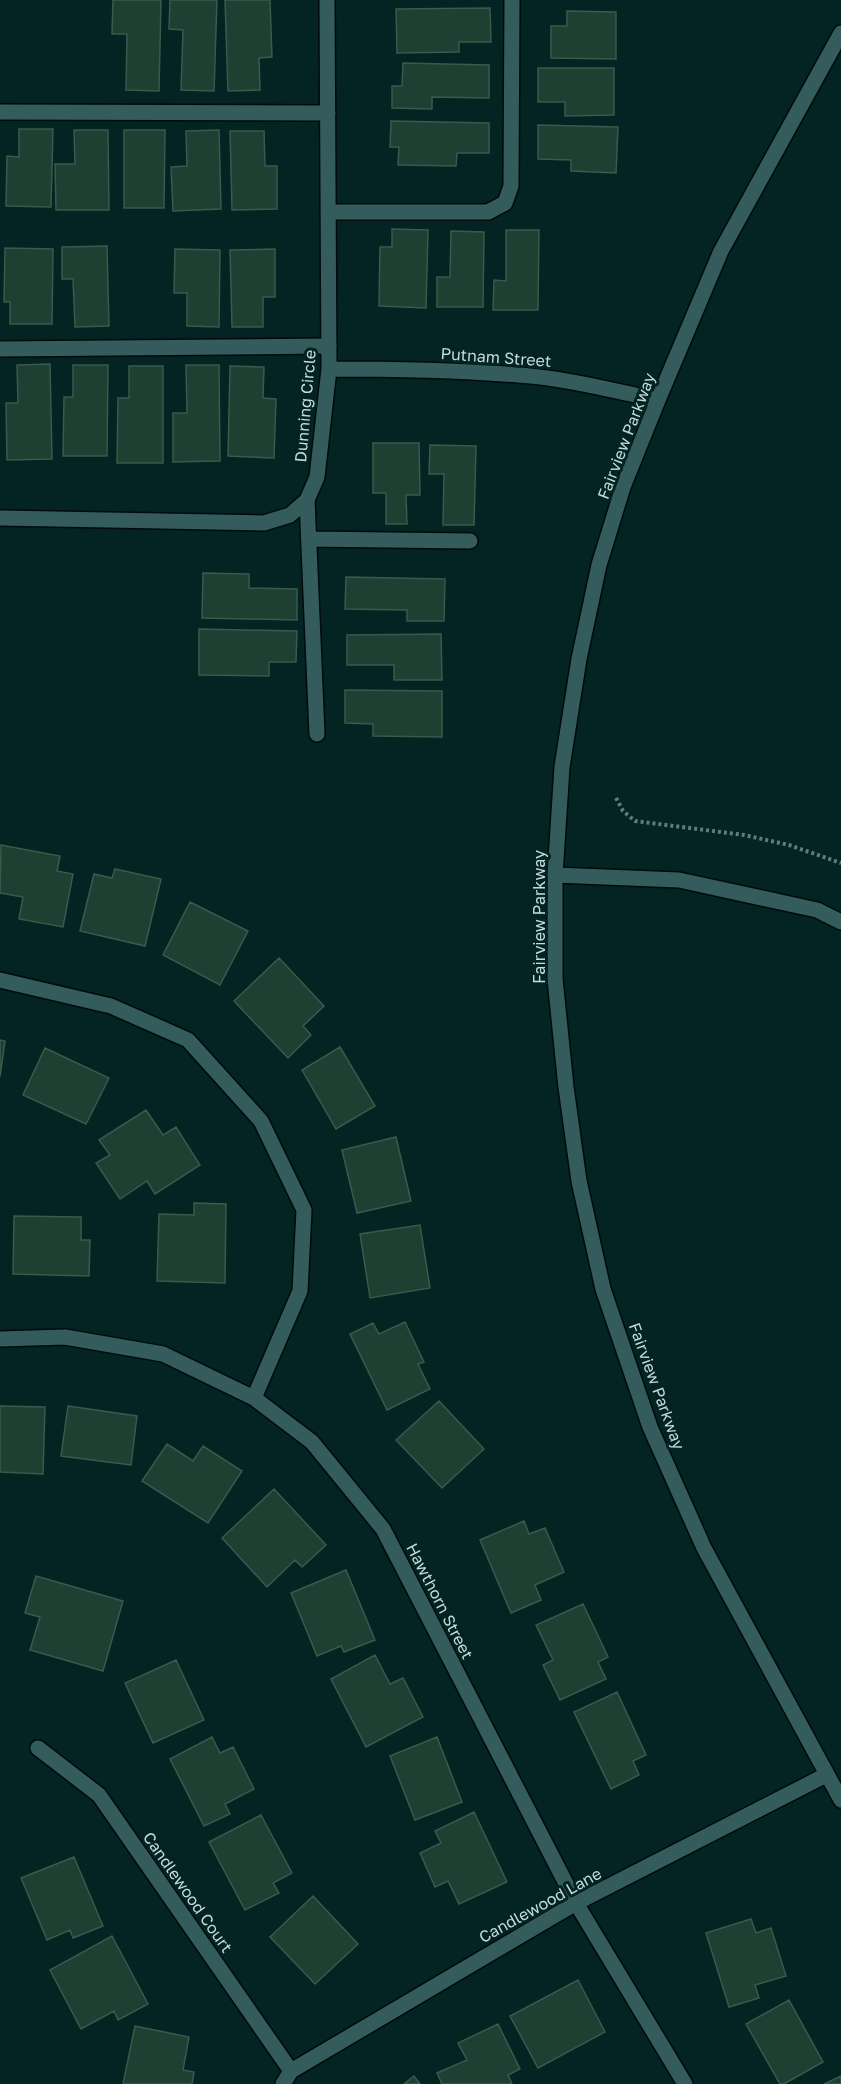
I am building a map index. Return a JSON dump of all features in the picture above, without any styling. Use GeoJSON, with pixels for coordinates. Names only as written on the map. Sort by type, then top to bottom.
{"type":"FeatureCollection","features":[{"type":"Feature","properties":{"kind":"street","name":"Dunning Circle"},"geometry":{"type":"LineString","coordinates":[[307,500],[317,477],[329,369],[327,0]]}},
{"type":"Feature","properties":{"kind":"street"},"geometry":{"type":"LineString","coordinates":[[328,212],[488,212],[505,203],[511,186],[512,0]]}},
{"type":"Feature","properties":{"kind":"street","name":"Fairview Parkway"},"geometry":{"type":"LineString","coordinates":[[841,33],[721,251],[623,487],[599,565],[579,659],[562,767],[555,875],[555,979],[566,1087],[579,1181],[603,1289],[650,1427],[704,1548],[841,1800]]}},
{"type":"Feature","properties":{"kind":"street"},"geometry":{"type":"LineString","coordinates":[[0,111],[328,112]]}},
{"type":"Feature","properties":{"kind":"street"},"geometry":{"type":"LineString","coordinates":[[0,349],[329,346]]}},
{"type":"Feature","properties":{"kind":"street","name":"Putnam Street"},"geometry":{"type":"LineString","coordinates":[[329,369],[519,375],[574,382],[658,400]]}},
{"type":"Feature","properties":{"kind":"street"},"geometry":{"type":"LineString","coordinates":[[0,518],[264,523],[290,515],[307,500]]}},
{"type":"Feature","properties":{"kind":"street"},"geometry":{"type":"LineString","coordinates":[[307,500],[317,734]]}},
{"type":"Feature","properties":{"kind":"street"},"geometry":{"type":"LineString","coordinates":[[309,539],[470,541]]}},
{"type":"Feature","properties":{"kind":"street"},"geometry":{"type":"LineString","coordinates":[[555,875],[680,880],[817,910],[841,922]]}},
{"type":"Feature","properties":{"kind":"street"},"geometry":{"type":"LineString","coordinates":[[0,980],[111,1006],[188,1040],[261,1121],[304,1210],[300,1291],[254,1398]]}},
{"type":"Feature","properties":{"kind":"street","name":"Hawthorn Street"},"geometry":{"type":"LineString","coordinates":[[0,1339],[65,1337],[163,1354],[254,1398],[312,1442],[383,1529],[576,1903],[685,2084]]}},
{"type":"Feature","properties":{"kind":"street","name":"Candlewood Court"},"geometry":{"type":"LineString","coordinates":[[38,1748],[99,1795],[287,2078]]}},
{"type":"Feature","properties":{"kind":"street","name":"Candlewood Lane"},"geometry":{"type":"LineString","coordinates":[[287,2078],[362,2028],[576,1903],[826,1774]]}},
{"type":"Feature","properties":{"kind":"path"},"geometry":{"type":"LineString","coordinates":[[616,798],[623,811],[635,821],[744,835],[789,845],[841,863]]}},
{"type":"Feature","properties":{"kind":"building"},"geometry":{"type":"Polygon","coordinates":[[[113,0],[161,0],[159,91],[126,90],[127,34],[112,34],[113,0]]]}},
{"type":"Feature","properties":{"kind":"building"},"geometry":{"type":"Polygon","coordinates":[[[170,0],[217,0],[214,91],[181,90],[183,30],[169,29],[170,0]]]}},
{"type":"Feature","properties":{"kind":"building"},"geometry":{"type":"Polygon","coordinates":[[[225,0],[270,0],[272,57],[259,58],[260,90],[228,91],[225,0]]]}},
{"type":"Feature","properties":{"kind":"building"},"geometry":{"type":"Polygon","coordinates":[[[490,8],[491,42],[459,42],[459,52],[397,53],[396,9],[490,8]]]}},
{"type":"Feature","properties":{"kind":"building"},"geometry":{"type":"Polygon","coordinates":[[[567,11],[616,12],[616,59],[551,58],[551,26],[567,26],[567,11]]]}},
{"type":"Feature","properties":{"kind":"building"},"geometry":{"type":"Polygon","coordinates":[[[403,63],[489,65],[489,98],[432,97],[432,109],[392,108],[392,86],[402,86],[403,63]]]}},
{"type":"Feature","properties":{"kind":"building"},"geometry":{"type":"Polygon","coordinates":[[[538,68],[614,68],[614,115],[565,116],[565,102],[538,102],[538,68]]]}},
{"type":"Feature","properties":{"kind":"building"},"geometry":{"type":"Polygon","coordinates":[[[391,121],[489,123],[489,153],[457,153],[456,166],[398,165],[399,147],[390,147],[391,121]]]}},
{"type":"Feature","properties":{"kind":"building"},"geometry":{"type":"Polygon","coordinates":[[[538,125],[618,127],[616,173],[571,171],[571,160],[538,159],[538,125]]]}},
{"type":"Feature","properties":{"kind":"building"},"geometry":{"type":"Polygon","coordinates":[[[19,129],[53,129],[51,207],[6,206],[7,156],[19,157],[19,129]]]}},
{"type":"Feature","properties":{"kind":"building"},"geometry":{"type":"Polygon","coordinates":[[[74,130],[108,130],[109,210],[56,210],[55,164],[75,164],[74,130]]]}},
{"type":"Feature","properties":{"kind":"building"},"geometry":{"type":"Polygon","coordinates":[[[124,130],[165,130],[164,208],[124,208],[124,130]]]}},
{"type":"Feature","properties":{"kind":"building"},"geometry":{"type":"Polygon","coordinates":[[[219,130],[221,209],[173,211],[171,167],[187,166],[186,131],[219,130]]]}},
{"type":"Feature","properties":{"kind":"building"},"geometry":{"type":"Polygon","coordinates":[[[230,131],[264,131],[265,166],[277,166],[277,209],[232,210],[230,131]]]}},
{"type":"Feature","properties":{"kind":"building"},"geometry":{"type":"Polygon","coordinates":[[[392,229],[428,230],[426,308],[379,306],[380,247],[392,247],[392,229]]]}},
{"type":"Feature","properties":{"kind":"building"},"geometry":{"type":"Polygon","coordinates":[[[506,230],[539,230],[538,310],[493,310],[494,280],[506,281],[506,230]]]}},
{"type":"Feature","properties":{"kind":"building"},"geometry":{"type":"Polygon","coordinates":[[[451,231],[484,232],[483,307],[437,307],[437,277],[450,277],[451,231]]]}},
{"type":"Feature","properties":{"kind":"building"},"geometry":{"type":"Polygon","coordinates":[[[107,246],[109,326],[75,327],[73,279],[62,279],[62,247],[107,246]]]}},
{"type":"Feature","properties":{"kind":"building"},"geometry":{"type":"Polygon","coordinates":[[[5,248],[53,249],[52,324],[10,324],[10,302],[4,302],[5,248]]]}},
{"type":"Feature","properties":{"kind":"building"},"geometry":{"type":"Polygon","coordinates":[[[175,249],[220,250],[219,327],[187,326],[187,293],[174,293],[175,249]]]}},
{"type":"Feature","properties":{"kind":"building"},"geometry":{"type":"Polygon","coordinates":[[[275,249],[275,297],[263,297],[263,327],[232,327],[230,250],[275,249]]]}},
{"type":"Feature","properties":{"kind":"building"},"geometry":{"type":"Polygon","coordinates":[[[50,364],[52,459],[7,460],[6,403],[18,403],[17,365],[50,364]]]}},
{"type":"Feature","properties":{"kind":"building"},"geometry":{"type":"Polygon","coordinates":[[[73,365],[108,365],[107,456],[63,456],[64,397],[73,397],[73,365]]]}},
{"type":"Feature","properties":{"kind":"building"},"geometry":{"type":"Polygon","coordinates":[[[186,365],[219,365],[220,461],[173,462],[173,413],[187,413],[186,365]]]}},
{"type":"Feature","properties":{"kind":"building"},"geometry":{"type":"Polygon","coordinates":[[[129,366],[163,366],[163,463],[117,463],[118,398],[129,398],[129,366]]]}},
{"type":"Feature","properties":{"kind":"building"},"geometry":{"type":"Polygon","coordinates":[[[230,366],[264,367],[263,398],[276,399],[274,458],[228,456],[230,366]]]}},
{"type":"Feature","properties":{"kind":"building"},"geometry":{"type":"Polygon","coordinates":[[[373,443],[419,443],[420,495],[406,495],[407,524],[386,524],[386,493],[373,493],[373,443]]]}},
{"type":"Feature","properties":{"kind":"building"},"geometry":{"type":"Polygon","coordinates":[[[430,445],[476,446],[474,525],[443,525],[444,474],[429,474],[430,445]]]}},
{"type":"Feature","properties":{"kind":"building"},"geometry":{"type":"Polygon","coordinates":[[[203,573],[249,574],[249,588],[297,589],[297,620],[202,618],[203,573]]]}},
{"type":"Feature","properties":{"kind":"building"},"geometry":{"type":"Polygon","coordinates":[[[346,577],[445,579],[444,621],[407,621],[407,610],[345,609],[346,577]]]}},
{"type":"Feature","properties":{"kind":"building"},"geometry":{"type":"Polygon","coordinates":[[[199,629],[297,631],[296,662],[269,662],[269,676],[199,675],[199,629]]]}},
{"type":"Feature","properties":{"kind":"building"},"geometry":{"type":"Polygon","coordinates":[[[441,634],[442,680],[394,680],[394,665],[347,665],[347,635],[441,634]]]}},
{"type":"Feature","properties":{"kind":"building"},"geometry":{"type":"Polygon","coordinates":[[[345,690],[442,691],[442,737],[373,736],[373,724],[345,723],[345,690]]]}},
{"type":"Feature","properties":{"kind":"building"},"geometry":{"type":"Polygon","coordinates":[[[1,845],[60,856],[57,871],[73,874],[63,927],[19,919],[23,897],[0,893],[1,845]]]}},
{"type":"Feature","properties":{"kind":"building"},"geometry":{"type":"Polygon","coordinates":[[[115,869],[161,879],[145,946],[80,931],[94,874],[112,878],[115,869]]]}},
{"type":"Feature","properties":{"kind":"building"},"geometry":{"type":"Polygon","coordinates":[[[190,902],[248,931],[220,985],[163,955],[190,902]]]}},
{"type":"Feature","properties":{"kind":"building"},"geometry":{"type":"Polygon","coordinates":[[[279,958],[324,1006],[303,1026],[311,1035],[288,1058],[234,1001],[279,958]]]}},
{"type":"Feature","properties":{"kind":"building"},"geometry":{"type":"Polygon","coordinates":[[[0,1040],[5,1041],[0,1077],[0,1040]]]}},
{"type":"Feature","properties":{"kind":"building"},"geometry":{"type":"Polygon","coordinates":[[[340,1047],[375,1106],[336,1129],[302,1070],[340,1047]]]}},
{"type":"Feature","properties":{"kind":"building"},"geometry":{"type":"Polygon","coordinates":[[[45,1048],[109,1078],[86,1124],[23,1095],[45,1048]]]}},
{"type":"Feature","properties":{"kind":"building"},"geometry":{"type":"Polygon","coordinates":[[[146,1110],[163,1135],[176,1127],[200,1165],[155,1194],[147,1181],[120,1199],[96,1163],[110,1155],[99,1140],[146,1110]]]}},
{"type":"Feature","properties":{"kind":"building"},"geometry":{"type":"Polygon","coordinates":[[[396,1137],[411,1201],[357,1213],[342,1150],[396,1137]]]}},
{"type":"Feature","properties":{"kind":"building"},"geometry":{"type":"Polygon","coordinates":[[[194,1203],[226,1204],[225,1283],[157,1281],[159,1214],[194,1215],[194,1203]]]}},
{"type":"Feature","properties":{"kind":"building"},"geometry":{"type":"Polygon","coordinates":[[[14,1216],[81,1217],[81,1240],[90,1240],[89,1276],[13,1274],[14,1216]]]}},
{"type":"Feature","properties":{"kind":"building"},"geometry":{"type":"Polygon","coordinates":[[[420,1225],[430,1288],[370,1298],[360,1234],[420,1225]]]}},
{"type":"Feature","properties":{"kind":"building"},"geometry":{"type":"Polygon","coordinates":[[[405,1322],[424,1362],[418,1364],[430,1389],[387,1410],[350,1334],[373,1323],[379,1334],[405,1322]]]}},
{"type":"Feature","properties":{"kind":"building"},"geometry":{"type":"Polygon","coordinates":[[[439,1401],[484,1449],[442,1488],[396,1440],[439,1401]]]}},
{"type":"Feature","properties":{"kind":"building"},"geometry":{"type":"Polygon","coordinates":[[[0,1406],[45,1407],[43,1474],[0,1472],[0,1406]]]}},
{"type":"Feature","properties":{"kind":"building"},"geometry":{"type":"Polygon","coordinates":[[[68,1406],[137,1416],[131,1465],[61,1456],[68,1406]]]}},
{"type":"Feature","properties":{"kind":"building"},"geometry":{"type":"Polygon","coordinates":[[[167,1444],[193,1461],[203,1446],[242,1471],[208,1523],[142,1481],[167,1444]]]}},
{"type":"Feature","properties":{"kind":"building"},"geometry":{"type":"Polygon","coordinates":[[[274,1489],[326,1545],[302,1567],[295,1560],[267,1587],[222,1538],[274,1489]]]}},
{"type":"Feature","properties":{"kind":"building"},"geometry":{"type":"Polygon","coordinates":[[[524,1521],[529,1534],[545,1528],[564,1572],[535,1585],[541,1600],[511,1613],[480,1540],[524,1521]]]}},
{"type":"Feature","properties":{"kind":"building"},"geometry":{"type":"Polygon","coordinates":[[[346,1570],[375,1640],[344,1652],[341,1646],[317,1656],[291,1593],[346,1570]]]}},
{"type":"Feature","properties":{"kind":"building"},"geometry":{"type":"Polygon","coordinates":[[[36,1576],[123,1601],[103,1671],[30,1650],[40,1617],[25,1613],[36,1576]]]}},
{"type":"Feature","properties":{"kind":"building"},"geometry":{"type":"Polygon","coordinates":[[[583,1604],[608,1657],[598,1662],[606,1679],[560,1700],[543,1665],[553,1660],[536,1625],[583,1604]]]}},
{"type":"Feature","properties":{"kind":"building"},"geometry":{"type":"Polygon","coordinates":[[[375,1655],[390,1684],[403,1678],[423,1717],[366,1747],[331,1679],[375,1655]]]}},
{"type":"Feature","properties":{"kind":"building"},"geometry":{"type":"Polygon","coordinates":[[[176,1660],[204,1720],[153,1743],[125,1683],[176,1660]]]}},
{"type":"Feature","properties":{"kind":"building"},"geometry":{"type":"Polygon","coordinates":[[[617,1692],[646,1755],[633,1761],[639,1775],[611,1789],[574,1712],[617,1692]]]}},
{"type":"Feature","properties":{"kind":"building"},"geometry":{"type":"Polygon","coordinates":[[[212,1737],[220,1753],[233,1747],[254,1789],[225,1804],[230,1814],[204,1826],[170,1759],[212,1737]]]}},
{"type":"Feature","properties":{"kind":"building"},"geometry":{"type":"Polygon","coordinates":[[[437,1737],[462,1802],[415,1820],[390,1756],[437,1737]]]}},
{"type":"Feature","properties":{"kind":"building"},"geometry":{"type":"Polygon","coordinates":[[[474,1812],[507,1882],[459,1904],[448,1881],[435,1887],[420,1853],[441,1843],[435,1831],[474,1812]]]}},
{"type":"Feature","properties":{"kind":"building"},"geometry":{"type":"Polygon","coordinates":[[[261,1815],[292,1873],[273,1883],[279,1893],[245,1910],[209,1842],[261,1815]]]}},
{"type":"Feature","properties":{"kind":"building"},"geometry":{"type":"Polygon","coordinates":[[[74,1857],[103,1926],[73,1938],[70,1930],[47,1940],[21,1878],[74,1857]]]}},
{"type":"Feature","properties":{"kind":"building"},"geometry":{"type":"Polygon","coordinates":[[[313,1896],[358,1944],[315,1984],[270,1937],[313,1896]]]}},
{"type":"Feature","properties":{"kind":"building"},"geometry":{"type":"Polygon","coordinates":[[[751,1919],[756,1933],[771,1928],[786,1976],[755,1985],[759,1998],[729,2007],[706,1933],[751,1919]]]}},
{"type":"Feature","properties":{"kind":"building"},"geometry":{"type":"Polygon","coordinates":[[[112,1936],[148,2004],[118,2020],[114,2011],[81,2029],[50,1970],[112,1936]]]}},
{"type":"Feature","properties":{"kind":"building"},"geometry":{"type":"Polygon","coordinates":[[[578,1980],[605,2032],[538,2068],[510,2016],[578,1980]]]}},
{"type":"Feature","properties":{"kind":"building"},"geometry":{"type":"Polygon","coordinates":[[[789,2000],[823,2062],[784,2084],[780,2084],[746,2024],[789,2000]]]}},
{"type":"Feature","properties":{"kind":"building"},"geometry":{"type":"Polygon","coordinates":[[[498,2024],[520,2069],[508,2075],[512,2084],[442,2084],[437,2073],[467,2060],[458,2043],[498,2024]]]}},
{"type":"Feature","properties":{"kind":"building"},"geometry":{"type":"Polygon","coordinates":[[[135,2026],[189,2037],[183,2070],[194,2072],[192,2084],[123,2084],[135,2026]]]}},
{"type":"Feature","properties":{"kind":"building"},"geometry":{"type":"Polygon","coordinates":[[[414,2076],[420,2084],[404,2084],[414,2076]]]}},
{"type":"Feature","properties":{"kind":"building"},"geometry":{"type":"Polygon","coordinates":[[[841,2076],[841,2084],[824,2084],[841,2076]]]}}]}
